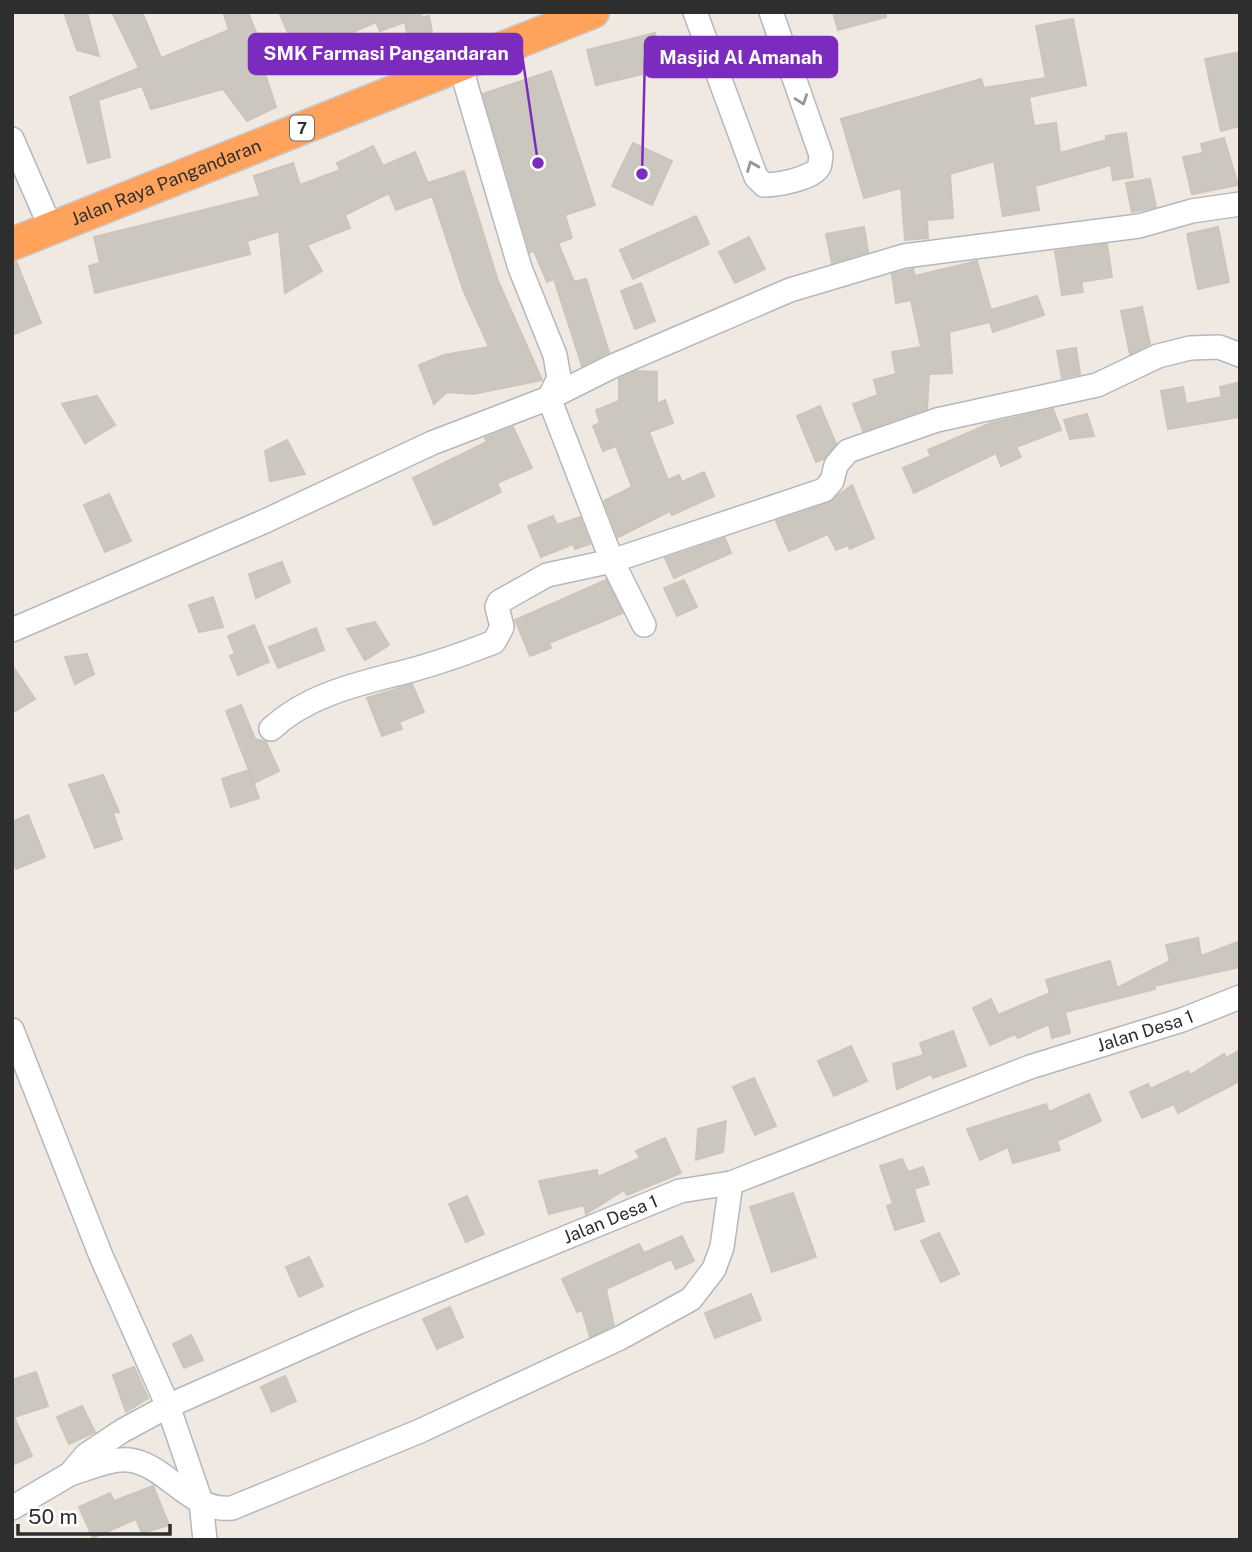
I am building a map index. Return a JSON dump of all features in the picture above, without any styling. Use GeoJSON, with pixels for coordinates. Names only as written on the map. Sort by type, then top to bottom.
{"type":"FeatureCollection","features":[{"type":"Feature","properties":{"kind":"highway","name":"Jalan Raya Pangandaran"},"geometry":{"type":"LineString","coordinates":[[12,244],[50,226],[593,12]]}},
{"type":"Feature","properties":{"kind":"street"},"geometry":{"type":"LineString","coordinates":[[695,12],[756,177],[764,185],[774,185],[812,173],[819,167],[821,155],[771,12]]}},
{"type":"Feature","properties":{"kind":"street"},"geometry":{"type":"LineString","coordinates":[[460,65],[520,268],[555,355],[559,378],[549,398],[612,561],[644,625]]}},
{"type":"Feature","properties":{"kind":"street"},"geometry":{"type":"LineString","coordinates":[[12,139],[50,226]]}},
{"type":"Feature","properties":{"kind":"street"},"geometry":{"type":"LineString","coordinates":[[12,630],[263,522],[432,443],[549,398],[790,290],[861,267],[917,255],[1139,226],[1192,211],[1240,204]]}},
{"type":"Feature","properties":{"kind":"street"},"geometry":{"type":"LineString","coordinates":[[271,729],[287,714],[359,681],[432,664],[494,642],[502,627],[497,607],[506,597],[547,575],[612,561],[824,490],[832,481],[836,465],[848,451],[871,442],[937,420],[1097,385],[1158,356],[1189,348],[1219,347],[1240,355]]}},
{"type":"Feature","properties":{"kind":"street","name":"Jalan Desa 1"},"geometry":{"type":"LineString","coordinates":[[12,1508],[70,1474],[86,1455],[168,1406],[359,1322],[680,1191],[731,1183],[1030,1067],[1182,1020],[1240,997]]}},
{"type":"Feature","properties":{"kind":"street"},"geometry":{"type":"LineString","coordinates":[[12,1030],[101,1256],[168,1406],[201,1502],[205,1540]]}},
{"type":"Feature","properties":{"kind":"street"},"geometry":{"type":"LineString","coordinates":[[70,1474],[128,1460],[140,1462],[201,1502],[223,1509],[232,1508],[408,1436],[620,1338],[691,1299],[714,1269],[722,1247],[731,1183]]}},
{"type":"Feature","properties":{"kind":"building"},"geometry":{"type":"Polygon","coordinates":[[[64,12],[87,12],[99,56],[77,50],[64,12]]]}},
{"type":"Feature","properties":{"kind":"building"},"geometry":{"type":"Polygon","coordinates":[[[112,12],[142,12],[161,58],[229,30],[223,12],[248,12],[271,70],[264,71],[276,107],[247,121],[223,89],[151,109],[142,86],[98,100],[110,157],[88,163],[70,97],[139,68],[112,12]]]}},
{"type":"Feature","properties":{"kind":"building"},"geometry":{"type":"Polygon","coordinates":[[[279,12],[425,12],[417,18],[429,16],[435,49],[411,53],[405,22],[380,31],[376,22],[298,56],[279,12]]]}},
{"type":"Feature","properties":{"kind":"building"},"geometry":{"type":"Polygon","coordinates":[[[833,12],[886,12],[886,17],[838,30],[833,12]]]}},
{"type":"Feature","properties":{"kind":"building"},"geometry":{"type":"Polygon","coordinates":[[[1073,19],[1086,85],[1029,97],[1034,126],[1056,123],[1060,153],[1106,140],[1106,136],[1126,133],[1133,177],[1113,180],[1111,165],[1035,186],[1039,210],[1003,216],[994,161],[950,174],[953,218],[927,220],[928,238],[905,240],[901,188],[864,198],[841,119],[981,79],[984,88],[1046,78],[1036,26],[1073,19]]]}},
{"type":"Feature","properties":{"kind":"building"},"geometry":{"type":"Polygon","coordinates":[[[655,33],[664,69],[596,85],[587,50],[655,33]]]}},
{"type":"Feature","properties":{"kind":"building"},"geometry":{"type":"Polygon","coordinates":[[[1240,52],[1240,126],[1221,131],[1205,59],[1240,52]]]}},
{"type":"Feature","properties":{"kind":"building"},"geometry":{"type":"Polygon","coordinates":[[[551,71],[595,205],[565,215],[572,238],[558,243],[574,282],[586,279],[609,352],[582,366],[554,279],[547,282],[534,251],[530,252],[483,94],[551,71]]]}},
{"type":"Feature","properties":{"kind":"building"},"geometry":{"type":"Polygon","coordinates":[[[1224,138],[1238,185],[1192,194],[1183,157],[1203,153],[1201,144],[1224,138]]]}},
{"type":"Feature","properties":{"kind":"building"},"geometry":{"type":"Polygon","coordinates":[[[633,143],[672,161],[652,205],[612,186],[633,143]]]}},
{"type":"Feature","properties":{"kind":"building"},"geometry":{"type":"Polygon","coordinates":[[[373,146],[383,166],[415,152],[433,196],[396,210],[389,193],[345,215],[350,228],[307,245],[322,271],[285,293],[279,231],[247,241],[250,254],[95,293],[89,266],[100,263],[94,237],[260,196],[254,176],[293,163],[300,185],[340,170],[337,163],[373,146]]]}},
{"type":"Feature","properties":{"kind":"building"},"geometry":{"type":"Polygon","coordinates":[[[464,171],[498,281],[542,380],[473,394],[447,392],[434,404],[419,365],[444,355],[489,347],[464,292],[428,183],[464,171]]]}},
{"type":"Feature","properties":{"kind":"building"},"geometry":{"type":"Polygon","coordinates":[[[1150,179],[1156,207],[1132,212],[1126,183],[1150,179]]]}},
{"type":"Feature","properties":{"kind":"building"},"geometry":{"type":"Polygon","coordinates":[[[696,216],[709,244],[633,279],[620,250],[696,216]]]}},
{"type":"Feature","properties":{"kind":"building"},"geometry":{"type":"Polygon","coordinates":[[[864,227],[868,252],[832,263],[826,234],[864,227]]]}},
{"type":"Feature","properties":{"kind":"building"},"geometry":{"type":"Polygon","coordinates":[[[1218,227],[1229,282],[1198,289],[1187,234],[1218,227]]]}},
{"type":"Feature","properties":{"kind":"building"},"geometry":{"type":"Polygon","coordinates":[[[749,237],[765,269],[735,283],[719,252],[749,237]]]}},
{"type":"Feature","properties":{"kind":"building"},"geometry":{"type":"Polygon","coordinates":[[[1107,244],[1112,277],[1081,282],[1083,292],[1062,295],[1055,251],[1107,244]]]}},
{"type":"Feature","properties":{"kind":"building"},"geometry":{"type":"Polygon","coordinates":[[[16,261],[41,323],[12,335],[12,262],[16,261]]]}},
{"type":"Feature","properties":{"kind":"building"},"geometry":{"type":"Polygon","coordinates":[[[977,261],[991,310],[1037,296],[1044,315],[993,332],[990,322],[949,332],[952,373],[929,374],[927,409],[863,431],[853,404],[878,395],[874,380],[896,374],[892,352],[921,347],[911,300],[896,303],[892,274],[913,269],[915,276],[977,261]]]}},
{"type":"Feature","properties":{"kind":"building"},"geometry":{"type":"Polygon","coordinates":[[[641,283],[655,321],[635,329],[621,291],[641,283]]]}},
{"type":"Feature","properties":{"kind":"building"},"geometry":{"type":"Polygon","coordinates":[[[1142,307],[1150,344],[1130,354],[1121,311],[1142,307]]]}},
{"type":"Feature","properties":{"kind":"building"},"geometry":{"type":"Polygon","coordinates":[[[1076,348],[1080,374],[1062,378],[1057,351],[1076,348]]]}},
{"type":"Feature","properties":{"kind":"building"},"geometry":{"type":"Polygon","coordinates":[[[636,371],[657,372],[657,404],[665,400],[673,423],[649,432],[668,480],[679,475],[682,482],[704,472],[714,496],[672,515],[670,511],[618,537],[604,501],[632,487],[616,446],[603,451],[593,426],[600,423],[596,410],[619,401],[619,379],[636,371]]]}},
{"type":"Feature","properties":{"kind":"building"},"geometry":{"type":"Polygon","coordinates":[[[1240,382],[1240,417],[1168,429],[1161,391],[1183,387],[1186,404],[1222,397],[1220,387],[1240,382]]]}},
{"type":"Feature","properties":{"kind":"building"},"geometry":{"type":"Polygon","coordinates":[[[97,396],[115,425],[85,443],[62,404],[97,396]]]}},
{"type":"Feature","properties":{"kind":"building"},"geometry":{"type":"Polygon","coordinates":[[[820,406],[836,444],[824,459],[816,462],[797,416],[820,406]]]}},
{"type":"Feature","properties":{"kind":"building"},"geometry":{"type":"Polygon","coordinates":[[[1053,409],[1061,430],[1016,447],[1021,457],[1001,466],[996,453],[914,493],[903,468],[931,456],[928,450],[991,423],[1053,409]]]}},
{"type":"Feature","properties":{"kind":"building"},"geometry":{"type":"Polygon","coordinates":[[[1087,414],[1094,436],[1070,439],[1064,420],[1087,414]]]}},
{"type":"Feature","properties":{"kind":"building"},"geometry":{"type":"Polygon","coordinates":[[[513,427],[532,468],[497,483],[501,492],[434,525],[413,478],[487,442],[485,438],[513,427]]]}},
{"type":"Feature","properties":{"kind":"building"},"geometry":{"type":"Polygon","coordinates":[[[287,440],[305,474],[270,481],[265,451],[287,440]]]}},
{"type":"Feature","properties":{"kind":"building"},"geometry":{"type":"Polygon","coordinates":[[[852,485],[874,538],[850,549],[848,545],[836,550],[828,534],[789,551],[776,521],[828,503],[852,485]]]}},
{"type":"Feature","properties":{"kind":"building"},"geometry":{"type":"Polygon","coordinates":[[[109,494],[131,541],[105,552],[84,505],[109,494]]]}},
{"type":"Feature","properties":{"kind":"building"},"geometry":{"type":"Polygon","coordinates":[[[553,516],[557,525],[580,517],[590,544],[575,549],[573,544],[541,557],[528,526],[553,516]]]}},
{"type":"Feature","properties":{"kind":"building"},"geometry":{"type":"Polygon","coordinates":[[[725,538],[731,553],[674,578],[665,558],[725,538]]]}},
{"type":"Feature","properties":{"kind":"building"},"geometry":{"type":"Polygon","coordinates":[[[282,562],[290,582],[256,598],[249,574],[282,562]]]}},
{"type":"Feature","properties":{"kind":"building"},"geometry":{"type":"Polygon","coordinates":[[[606,580],[623,613],[549,643],[551,648],[530,656],[515,620],[606,580]]]}},
{"type":"Feature","properties":{"kind":"building"},"geometry":{"type":"Polygon","coordinates":[[[684,580],[697,607],[677,616],[664,588],[684,580]]]}},
{"type":"Feature","properties":{"kind":"building"},"geometry":{"type":"Polygon","coordinates":[[[213,597],[223,627],[199,632],[189,605],[213,597]]]}},
{"type":"Feature","properties":{"kind":"building"},"geometry":{"type":"Polygon","coordinates":[[[375,622],[389,645],[365,660],[347,629],[375,622]]]}},
{"type":"Feature","properties":{"kind":"building"},"geometry":{"type":"Polygon","coordinates":[[[254,625],[269,662],[238,675],[230,656],[235,654],[228,636],[254,625]]]}},
{"type":"Feature","properties":{"kind":"building"},"geometry":{"type":"Polygon","coordinates":[[[316,628],[324,650],[278,668],[269,647],[316,628]]]}},
{"type":"Feature","properties":{"kind":"building"},"geometry":{"type":"Polygon","coordinates":[[[87,654],[94,674],[75,684],[65,657],[87,654]]]}},
{"type":"Feature","properties":{"kind":"building"},"geometry":{"type":"Polygon","coordinates":[[[12,665],[35,699],[12,713],[12,665]]]}},
{"type":"Feature","properties":{"kind":"building"},"geometry":{"type":"Polygon","coordinates":[[[412,684],[424,712],[399,722],[402,729],[382,736],[367,698],[412,684]]]}},
{"type":"Feature","properties":{"kind":"building"},"geometry":{"type":"Polygon","coordinates":[[[241,705],[255,739],[266,742],[279,771],[254,783],[226,711],[241,705]]]}},
{"type":"Feature","properties":{"kind":"building"},"geometry":{"type":"Polygon","coordinates":[[[249,770],[259,798],[231,807],[222,779],[249,770]]]}},
{"type":"Feature","properties":{"kind":"building"},"geometry":{"type":"Polygon","coordinates":[[[103,775],[119,812],[113,813],[122,839],[95,848],[69,785],[103,775]]]}},
{"type":"Feature","properties":{"kind":"building"},"geometry":{"type":"Polygon","coordinates":[[[28,815],[45,857],[16,869],[12,857],[12,822],[28,815]]]}},
{"type":"Feature","properties":{"kind":"building"},"geometry":{"type":"Polygon","coordinates":[[[1198,938],[1201,956],[1240,941],[1240,967],[1154,986],[1155,989],[1065,1012],[1070,1033],[1052,1038],[1049,1024],[1018,1038],[1015,1034],[990,1045],[973,1008],[991,999],[998,1015],[1050,993],[1046,980],[1110,961],[1117,988],[1170,961],[1166,945],[1198,938]]]}},
{"type":"Feature","properties":{"kind":"building"},"geometry":{"type":"Polygon","coordinates":[[[953,1031],[966,1066],[933,1078],[931,1074],[897,1089],[893,1064],[924,1055],[920,1043],[953,1031]]]}},
{"type":"Feature","properties":{"kind":"building"},"geometry":{"type":"Polygon","coordinates":[[[851,1046],[867,1081],[834,1096],[818,1061],[851,1046]]]}},
{"type":"Feature","properties":{"kind":"building"},"geometry":{"type":"Polygon","coordinates":[[[1240,1050],[1240,1081],[1178,1113],[1174,1104],[1142,1118],[1130,1092],[1148,1084],[1150,1089],[1188,1071],[1190,1075],[1224,1054],[1226,1058],[1240,1050]]]}},
{"type":"Feature","properties":{"kind":"building"},"geometry":{"type":"Polygon","coordinates":[[[754,1078],[776,1126],[755,1135],[733,1087],[754,1078]]]}},
{"type":"Feature","properties":{"kind":"building"},"geometry":{"type":"Polygon","coordinates":[[[1089,1094],[1101,1121],[1057,1141],[1060,1150],[1013,1163],[1008,1147],[980,1160],[967,1129],[1046,1104],[1049,1112],[1089,1094]]]}},
{"type":"Feature","properties":{"kind":"building"},"geometry":{"type":"Polygon","coordinates":[[[726,1121],[723,1152],[696,1160],[698,1129],[726,1121]]]}},
{"type":"Feature","properties":{"kind":"building"},"geometry":{"type":"Polygon","coordinates":[[[665,1138],[681,1173],[627,1195],[624,1190],[586,1214],[584,1205],[549,1214],[539,1181],[597,1170],[598,1177],[640,1158],[636,1151],[665,1138]]]}},
{"type":"Feature","properties":{"kind":"building"},"geometry":{"type":"Polygon","coordinates":[[[902,1159],[908,1172],[923,1167],[929,1184],[914,1189],[924,1221],[895,1230],[887,1206],[893,1204],[880,1166],[902,1159]]]}},
{"type":"Feature","properties":{"kind":"building"},"geometry":{"type":"Polygon","coordinates":[[[793,1193],[816,1257],[772,1272],[750,1207],[793,1193]]]}},
{"type":"Feature","properties":{"kind":"building"},"geometry":{"type":"Polygon","coordinates":[[[467,1196],[484,1234],[466,1242],[449,1204],[467,1196]]]}},
{"type":"Feature","properties":{"kind":"building"},"geometry":{"type":"Polygon","coordinates":[[[939,1233],[959,1274],[941,1282],[921,1241],[939,1233]]]}},
{"type":"Feature","properties":{"kind":"building"},"geometry":{"type":"Polygon","coordinates":[[[682,1236],[694,1261],[676,1269],[671,1259],[606,1289],[614,1326],[590,1337],[582,1310],[577,1312],[562,1279],[639,1244],[644,1253],[682,1236]]]}},
{"type":"Feature","properties":{"kind":"building"},"geometry":{"type":"Polygon","coordinates":[[[309,1257],[323,1286],[299,1297],[286,1267],[309,1257]]]}},
{"type":"Feature","properties":{"kind":"building"},"geometry":{"type":"Polygon","coordinates":[[[751,1294],[761,1320],[715,1338],[705,1313],[751,1294]]]}},
{"type":"Feature","properties":{"kind":"building"},"geometry":{"type":"Polygon","coordinates":[[[450,1307],[463,1337],[437,1349],[423,1319],[450,1307]]]}},
{"type":"Feature","properties":{"kind":"building"},"geometry":{"type":"Polygon","coordinates":[[[191,1335],[203,1360],[184,1368],[173,1344],[191,1335]]]}},
{"type":"Feature","properties":{"kind":"building"},"geometry":{"type":"Polygon","coordinates":[[[134,1367],[148,1398],[126,1412],[113,1375],[134,1367]]]}},
{"type":"Feature","properties":{"kind":"building"},"geometry":{"type":"Polygon","coordinates":[[[36,1372],[48,1406],[14,1417],[32,1456],[12,1465],[12,1380],[36,1372]]]}},
{"type":"Feature","properties":{"kind":"building"},"geometry":{"type":"Polygon","coordinates":[[[285,1376],[296,1401],[272,1412],[261,1387],[285,1376]]]}},
{"type":"Feature","properties":{"kind":"building"},"geometry":{"type":"Polygon","coordinates":[[[82,1406],[95,1432],[69,1444],[57,1417],[82,1406]]]}},
{"type":"Feature","properties":{"kind":"building"},"geometry":{"type":"Polygon","coordinates":[[[153,1486],[169,1525],[142,1533],[136,1519],[93,1538],[79,1507],[110,1493],[114,1501],[153,1486]]]}},
{"type":"Feature","properties":{"kind":"place","name":"SMK Farmasi Pangandaran"},"geometry":{"type":"Point","coordinates":[538,163]}},
{"type":"Feature","properties":{"kind":"place","name":"Masjid Al Amanah"},"geometry":{"type":"Point","coordinates":[642,174]}}]}
